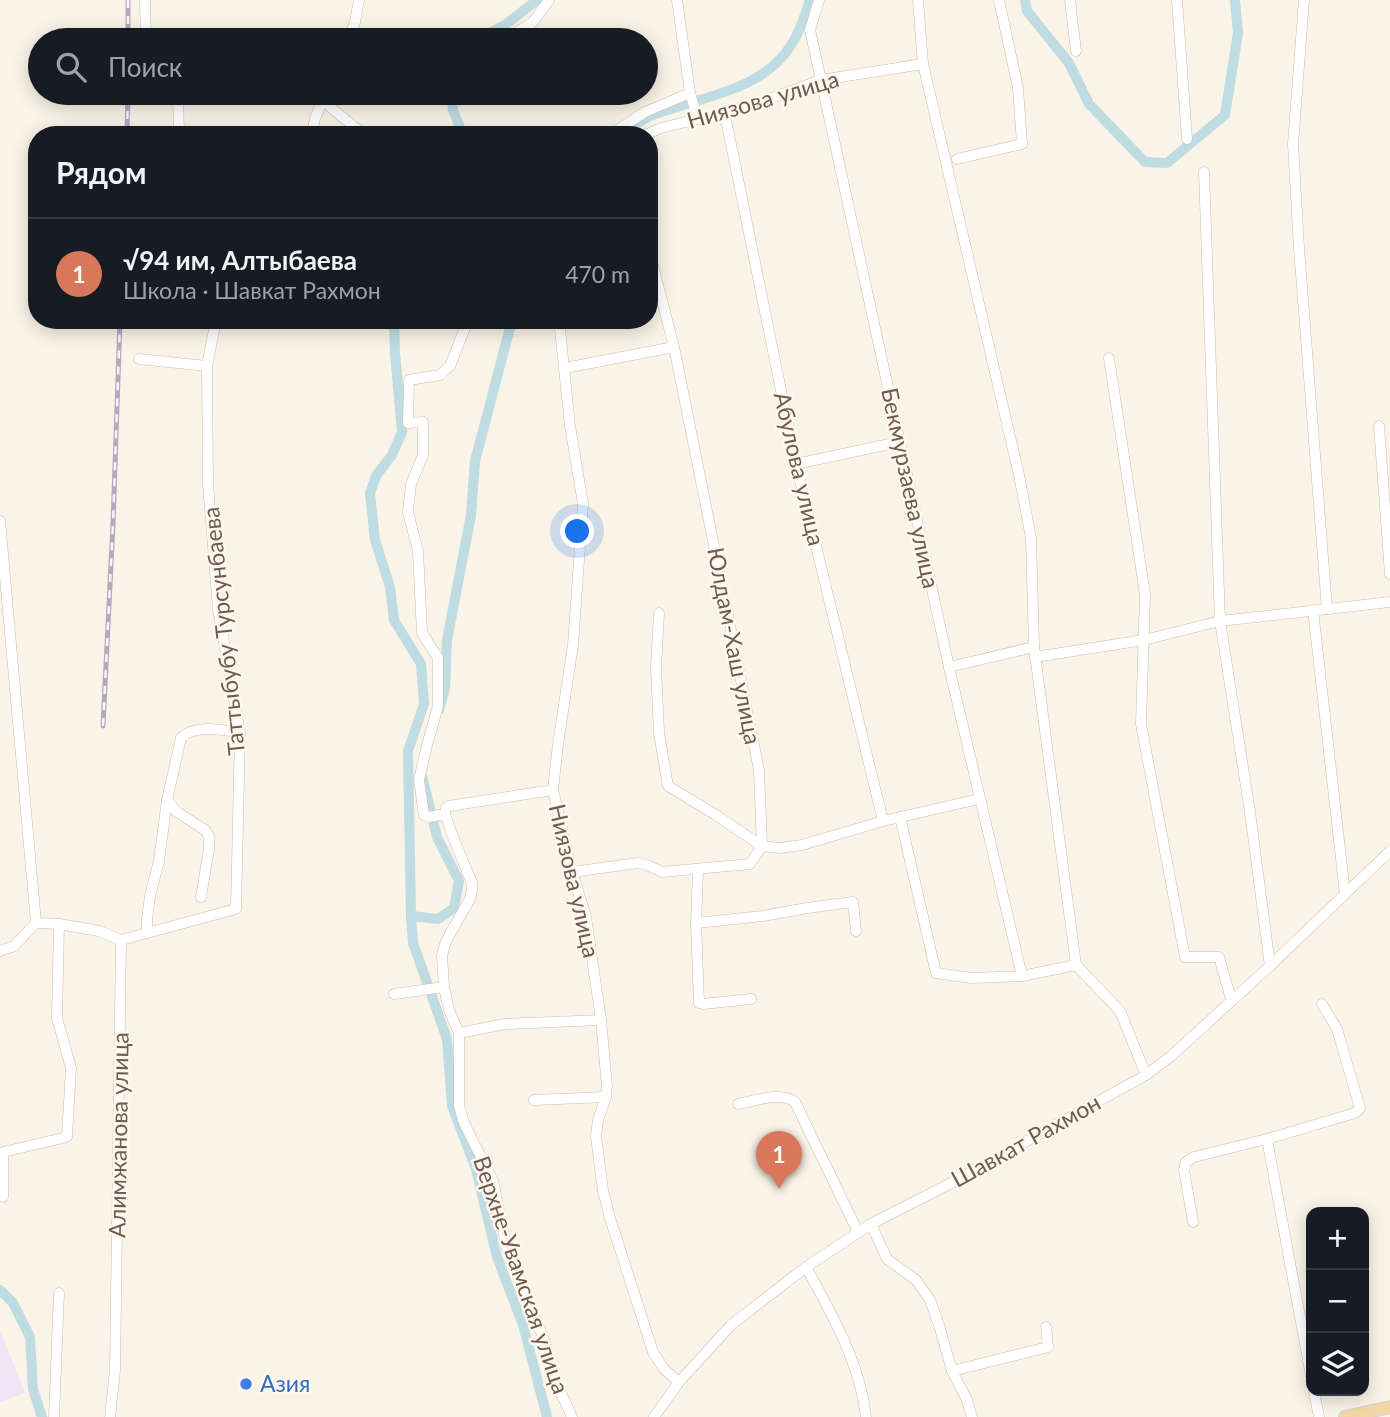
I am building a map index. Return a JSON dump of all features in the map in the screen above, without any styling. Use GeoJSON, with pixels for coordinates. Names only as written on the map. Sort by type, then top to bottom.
{"type":"FeatureCollection","features":[{"type":"Feature","properties":{"kind":"main road"},"geometry":{"type":"LineString","coordinates":[[1345,1417],[1390,1407]]}},
{"type":"Feature","properties":{"kind":"street"},"geometry":{"type":"LineString","coordinates":[[145,0],[146,28]]}},
{"type":"Feature","properties":{"kind":"street"},"geometry":{"type":"LineString","coordinates":[[353,28],[359,0]]}},
{"type":"Feature","properties":{"kind":"street"},"geometry":{"type":"LineString","coordinates":[[524,28],[533,22],[549,0]]}},
{"type":"Feature","properties":{"kind":"street"},"geometry":{"type":"LineString","coordinates":[[677,0],[690,96],[697,115]]}},
{"type":"Feature","properties":{"kind":"street","name":"Бекмурзаева улица"},"geometry":{"type":"LineString","coordinates":[[819,0],[810,30],[814,52],[948,667],[1022,976]]}},
{"type":"Feature","properties":{"kind":"street"},"geometry":{"type":"LineString","coordinates":[[918,0],[923,64],[1019,475],[1031,538],[1035,652],[1076,965],[1120,1011],[1146,1075]]}},
{"type":"Feature","properties":{"kind":"street"},"geometry":{"type":"LineString","coordinates":[[957,159],[1022,144],[1018,88],[999,0]]}},
{"type":"Feature","properties":{"kind":"street"},"geometry":{"type":"LineString","coordinates":[[1070,0],[1076,51]]}},
{"type":"Feature","properties":{"kind":"street"},"geometry":{"type":"LineString","coordinates":[[1177,0],[1187,139]]}},
{"type":"Feature","properties":{"kind":"street"},"geometry":{"type":"LineString","coordinates":[[1304,0],[1293,144],[1327,609]]}},
{"type":"Feature","properties":{"kind":"street","name":"Ниязова улица"},"geometry":{"type":"LineString","coordinates":[[658,129],[697,115],[725,115],[821,80],[923,64]]}},
{"type":"Feature","properties":{"kind":"street"},"geometry":{"type":"LineString","coordinates":[[624,126],[646,112],[690,96]]}},
{"type":"Feature","properties":{"kind":"street"},"geometry":{"type":"LineString","coordinates":[[178,105],[178,126]]}},
{"type":"Feature","properties":{"kind":"street"},"geometry":{"type":"LineString","coordinates":[[314,126],[321,105]]}},
{"type":"Feature","properties":{"kind":"street"},"geometry":{"type":"LineString","coordinates":[[333,105],[355,126]]}},
{"type":"Feature","properties":{"kind":"street","name":"Абулова улица"},"geometry":{"type":"LineString","coordinates":[[725,115],[796,464],[883,821]]}},
{"type":"Feature","properties":{"kind":"street"},"geometry":{"type":"LineString","coordinates":[[1203,172],[1220,621],[1250,811],[1270,966]]}},
{"type":"Feature","properties":{"kind":"street","name":"Юлдам-Хаш улица"},"geometry":{"type":"LineString","coordinates":[[658,285],[674,347],[759,770],[762,846]]}},
{"type":"Feature","properties":{"kind":"street","name":"Таттыбубу Турсунбаева"},"geometry":{"type":"LineString","coordinates":[[121,940],[236,909],[240,733],[218,609],[208,484],[207,366],[214,329]]}},
{"type":"Feature","properties":{"kind":"street","name":"Верхне-Увамская улица"},"geometry":{"type":"LineString","coordinates":[[464,329],[450,366],[440,375],[409,380],[408,423],[423,422],[423,456],[411,485],[408,512],[418,551],[422,633],[438,659],[438,706],[419,780],[424,815],[437,816],[453,837],[471,876],[470,899],[445,944],[440,988],[459,1034],[459,1106],[464,1123],[493,1181],[506,1245],[545,1342],[554,1378],[572,1417]]}},
{"type":"Feature","properties":{"kind":"street","name":"Ниязова улица"},"geometry":{"type":"LineString","coordinates":[[560,329],[570,425],[583,504],[573,645],[553,790],[572,872],[586,917],[601,1020],[607,1086],[596,1136],[603,1191],[653,1352],[664,1369],[679,1382]]}},
{"type":"Feature","properties":{"kind":"street"},"geometry":{"type":"LineString","coordinates":[[565,368],[674,347]]}},
{"type":"Feature","properties":{"kind":"street"},"geometry":{"type":"LineString","coordinates":[[1109,358],[1145,594],[1141,724],[1185,957],[1219,957],[1231,999]]}},
{"type":"Feature","properties":{"kind":"street"},"geometry":{"type":"LineString","coordinates":[[139,359],[207,366]]}},
{"type":"Feature","properties":{"kind":"street"},"geometry":{"type":"LineString","coordinates":[[1379,426],[1390,574]]}},
{"type":"Feature","properties":{"kind":"street"},"geometry":{"type":"LineString","coordinates":[[796,464],[899,442]]}},
{"type":"Feature","properties":{"kind":"street"},"geometry":{"type":"LineString","coordinates":[[0,521],[36,923]]}},
{"type":"Feature","properties":{"kind":"street"},"geometry":{"type":"LineString","coordinates":[[948,667],[1035,652],[1144,640],[1220,621],[1390,602]]}},
{"type":"Feature","properties":{"kind":"street"},"geometry":{"type":"LineString","coordinates":[[1313,610],[1345,894]]}},
{"type":"Feature","properties":{"kind":"street"},"geometry":{"type":"LineString","coordinates":[[659,613],[656,668],[659,733],[668,786],[762,846],[779,848],[802,845],[883,821],[979,799]]}},
{"type":"Feature","properties":{"kind":"street"},"geometry":{"type":"LineString","coordinates":[[148,933],[150,896],[159,862],[167,800],[181,738],[186,732],[194,730],[240,733]]}},
{"type":"Feature","properties":{"kind":"street"},"geometry":{"type":"LineString","coordinates":[[437,816],[449,806],[553,790]]}},
{"type":"Feature","properties":{"kind":"street"},"geometry":{"type":"LineString","coordinates":[[167,800],[177,812],[205,830],[209,836],[201,897]]}},
{"type":"Feature","properties":{"kind":"street"},"geometry":{"type":"LineString","coordinates":[[900,817],[936,973],[972,978],[1022,976],[1076,965]]}},
{"type":"Feature","properties":{"kind":"street"},"geometry":{"type":"LineString","coordinates":[[572,872],[638,863],[647,864],[662,872],[750,864],[762,846]]}},
{"type":"Feature","properties":{"kind":"street","name":"Шавкат Рахмон"},"geometry":{"type":"LineString","coordinates":[[654,1417],[679,1382],[731,1325],[806,1267],[871,1224],[953,1182],[1146,1075],[1170,1057],[1390,851]]}},
{"type":"Feature","properties":{"kind":"street"},"geometry":{"type":"LineString","coordinates":[[698,870],[696,923],[699,1003],[751,999]]}},
{"type":"Feature","properties":{"kind":"street"},"geometry":{"type":"LineString","coordinates":[[696,923],[853,902],[856,931]]}},
{"type":"Feature","properties":{"kind":"street"},"geometry":{"type":"LineString","coordinates":[[0,951],[14,946],[36,923],[99,931],[121,940]]}},
{"type":"Feature","properties":{"kind":"street"},"geometry":{"type":"LineString","coordinates":[[3,1197],[3,1152],[68,1137],[71,1068],[57,1018],[59,924]]}},
{"type":"Feature","properties":{"kind":"street","name":"Алимжанова улица"},"geometry":{"type":"LineString","coordinates":[[110,1417],[115,1358],[121,940]]}},
{"type":"Feature","properties":{"kind":"street"},"geometry":{"type":"LineString","coordinates":[[394,994],[440,988]]}},
{"type":"Feature","properties":{"kind":"street"},"geometry":{"type":"LineString","coordinates":[[1193,1222],[1184,1170],[1186,1161],[1355,1113],[1360,1108],[1337,1029],[1322,1004]]}},
{"type":"Feature","properties":{"kind":"street"},"geometry":{"type":"LineString","coordinates":[[459,1034],[505,1024],[601,1020]]}},
{"type":"Feature","properties":{"kind":"street"},"geometry":{"type":"LineString","coordinates":[[534,1100],[606,1097]]}},
{"type":"Feature","properties":{"kind":"street"},"geometry":{"type":"LineString","coordinates":[[738,1104],[780,1097],[789,1097],[795,1102],[858,1232]]}},
{"type":"Feature","properties":{"kind":"street"},"geometry":{"type":"LineString","coordinates":[[1267,1139],[1306,1349]]}},
{"type":"Feature","properties":{"kind":"street"},"geometry":{"type":"LineString","coordinates":[[871,1224],[887,1259],[916,1280],[930,1300],[940,1325],[952,1371],[968,1400],[972,1417]]}},
{"type":"Feature","properties":{"kind":"street"},"geometry":{"type":"LineString","coordinates":[[806,1267],[839,1328],[864,1397],[866,1417]]}},
{"type":"Feature","properties":{"kind":"street"},"geometry":{"type":"LineString","coordinates":[[54,1417],[59,1293]]}},
{"type":"Feature","properties":{"kind":"street"},"geometry":{"type":"LineString","coordinates":[[952,1371],[1048,1347],[1045,1327]]}},
{"type":"Feature","properties":{"kind":"street"},"geometry":{"type":"LineString","coordinates":[[1315,1396],[1319,1417]]}},
{"type":"Feature","properties":{"kind":"shaded area"},"geometry":{"type":"Polygon","coordinates":[[[0,1330],[25,1393],[0,1402],[0,1330]]]}},
{"type":"Feature","properties":{"kind":"waterway"},"geometry":{"type":"LineString","coordinates":[[499,28],[537,0]]}},
{"type":"Feature","properties":{"kind":"waterway"},"geometry":{"type":"LineString","coordinates":[[633,126],[666,110],[726,92],[763,74],[791,45],[810,0]]}},
{"type":"Feature","properties":{"kind":"waterway"},"geometry":{"type":"LineString","coordinates":[[1025,0],[1027,11],[1069,63],[1089,104],[1145,162],[1167,163],[1225,115],[1238,33],[1235,0]]}},
{"type":"Feature","properties":{"kind":"waterway"},"geometry":{"type":"LineString","coordinates":[[452,105],[459,126]]}},
{"type":"Feature","properties":{"kind":"waterway"},"geometry":{"type":"LineString","coordinates":[[394,329],[402,432],[392,455],[376,476],[370,493],[375,540],[390,587],[394,620],[421,664],[424,704],[408,751],[413,943],[447,1039],[452,1106],[476,1169],[497,1257],[523,1325],[547,1417]]}},
{"type":"Feature","properties":{"kind":"waterway"},"geometry":{"type":"LineString","coordinates":[[439,710],[445,689],[447,640],[471,515],[475,461],[510,329]]}},
{"type":"Feature","properties":{"kind":"waterway"},"geometry":{"type":"LineString","coordinates":[[411,916],[438,919],[454,908],[459,881],[437,837],[422,776]]}},
{"type":"Feature","properties":{"kind":"waterway"},"geometry":{"type":"LineString","coordinates":[[0,1290],[13,1303],[30,1337],[33,1389],[42,1417]]}},
{"type":"Feature","properties":{"kind":"railway"},"geometry":{"type":"LineString","coordinates":[[128,0],[128,28]]}},
{"type":"Feature","properties":{"kind":"railway"},"geometry":{"type":"LineString","coordinates":[[127,126],[128,105]]}},
{"type":"Feature","properties":{"kind":"railway"},"geometry":{"type":"LineString","coordinates":[[103,726],[120,329]]}},
{"type":"Feature","properties":{"kind":"place","name":"√94 им, Алтыбаева"},"geometry":{"type":"Point","coordinates":[779,1189]}},
{"type":"Feature","properties":{"kind":"place","name":"Азия"},"geometry":{"type":"Point","coordinates":[246,1384]}}]}
